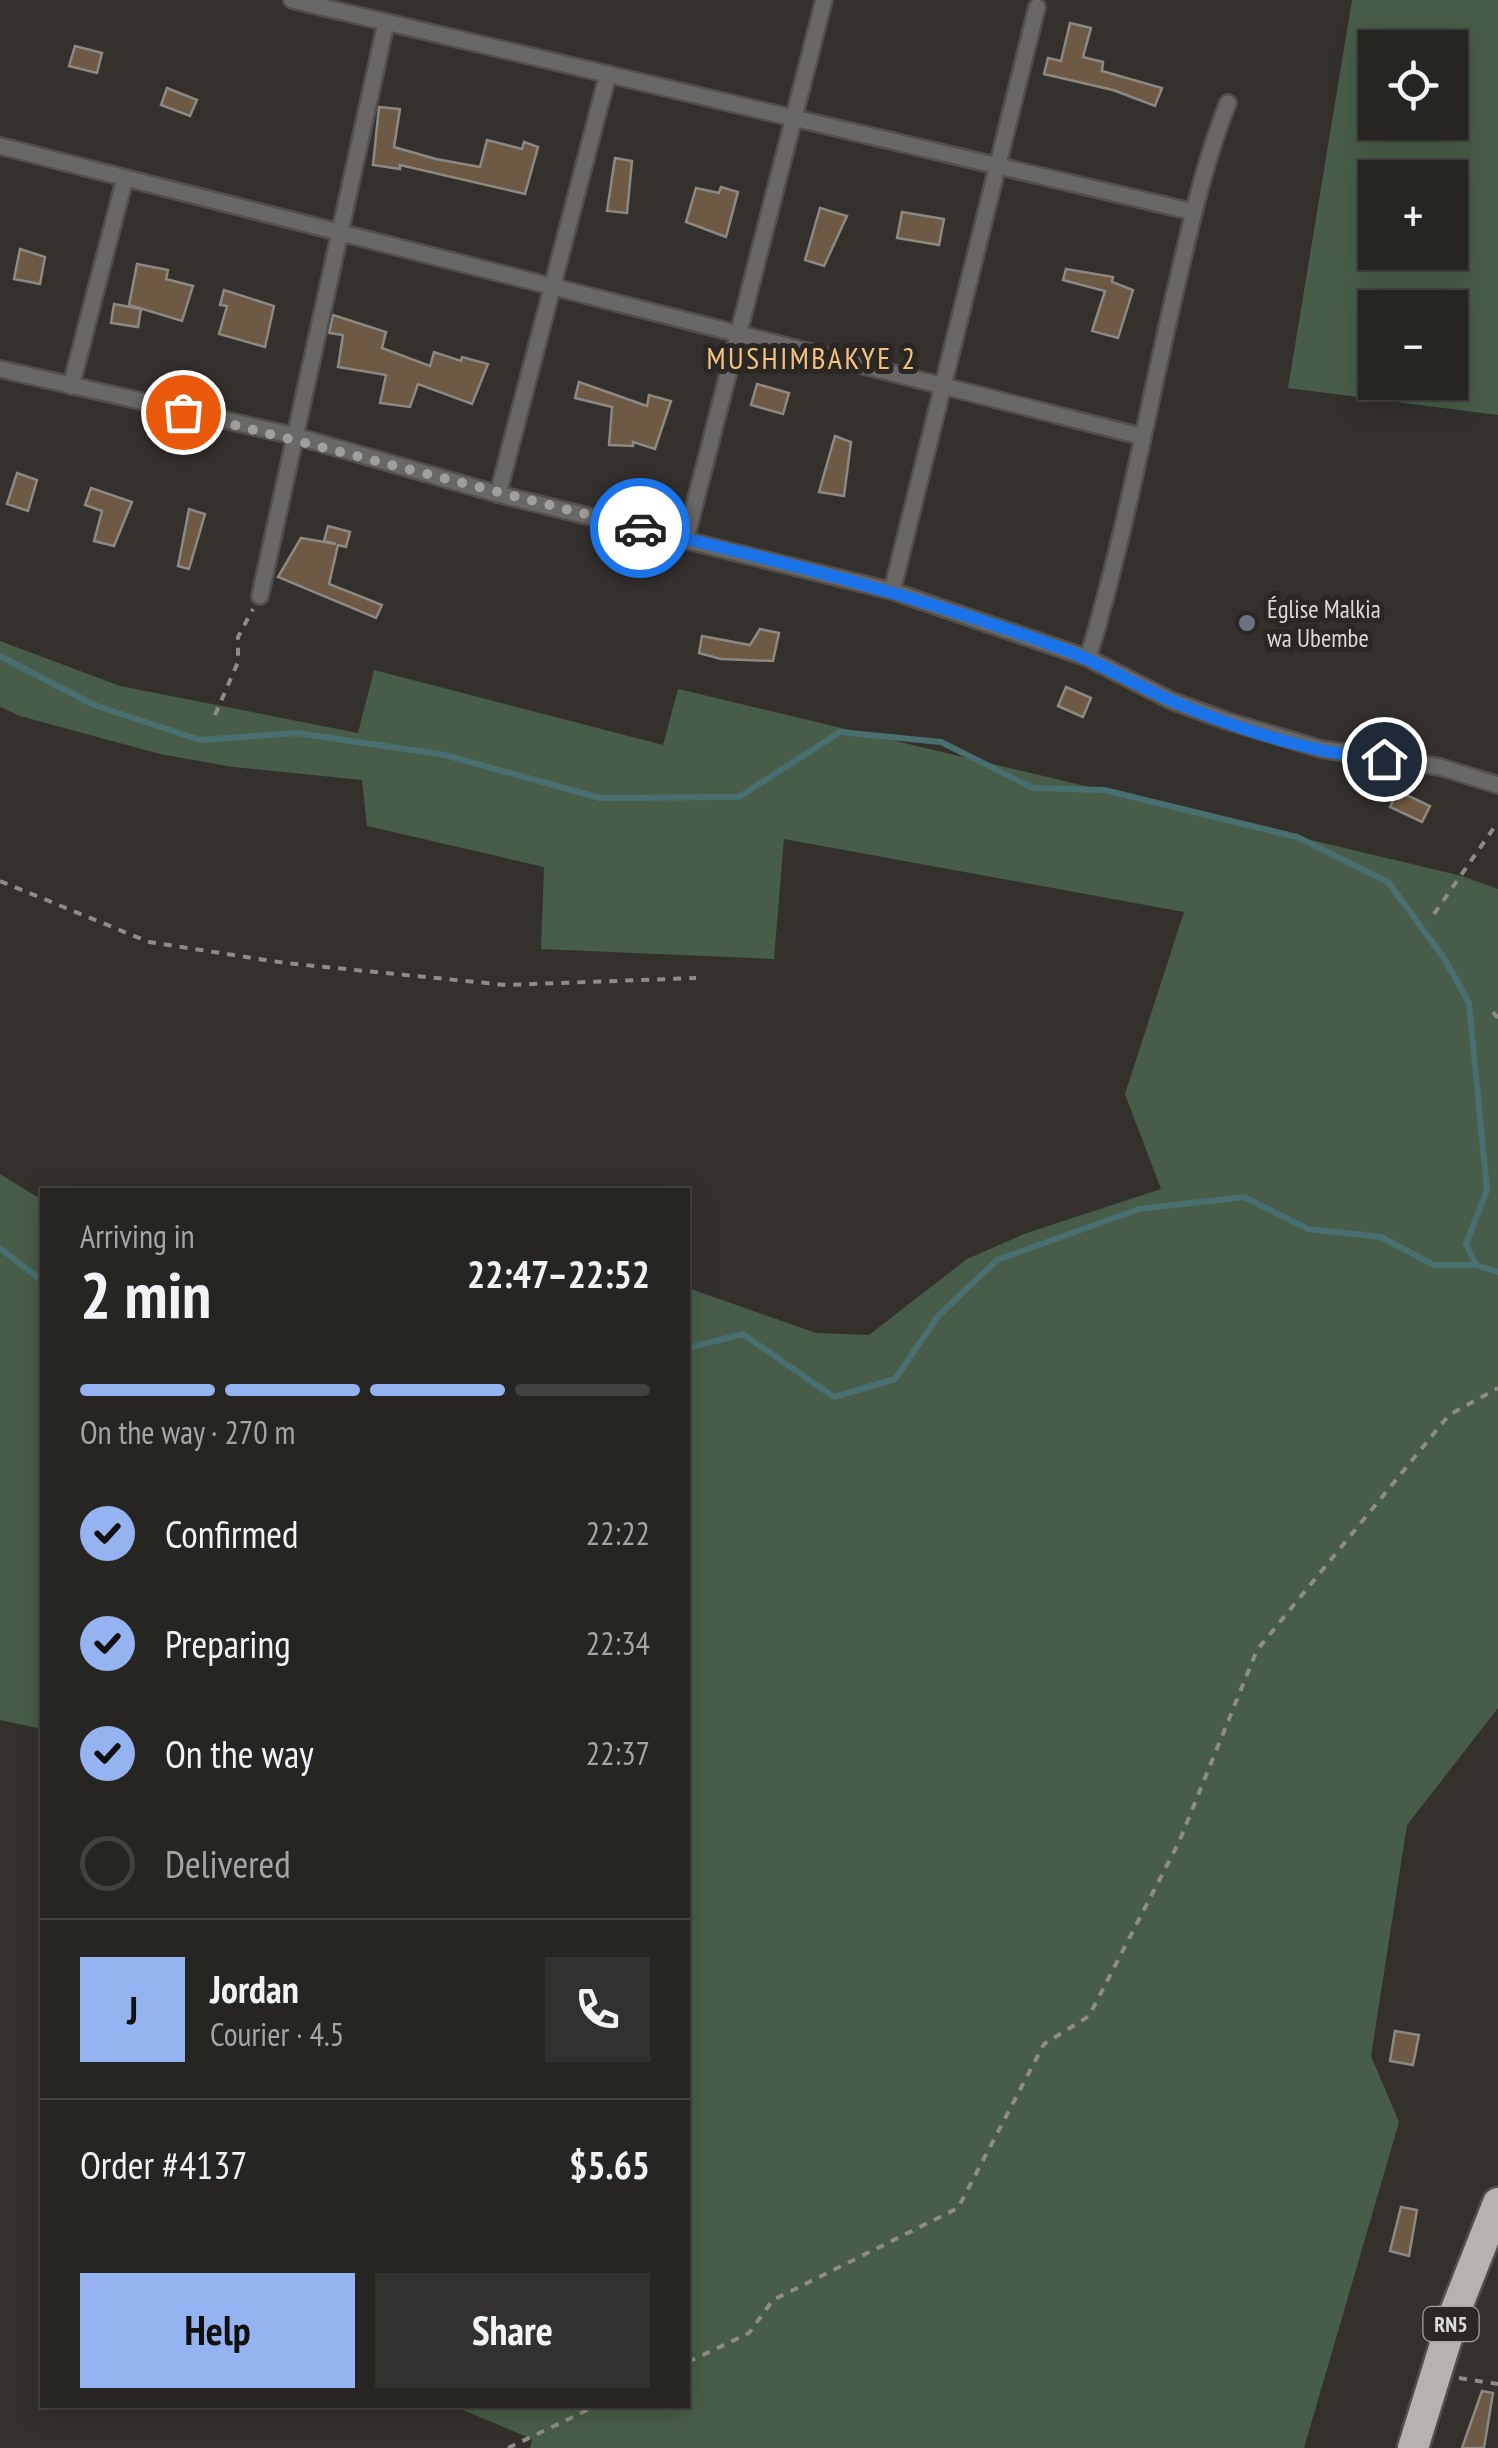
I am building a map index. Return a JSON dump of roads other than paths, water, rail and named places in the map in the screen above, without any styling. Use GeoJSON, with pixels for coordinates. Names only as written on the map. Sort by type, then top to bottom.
{"type":"FeatureCollection","features":[{"type":"Feature","properties":{"kind":"highway","name":"RN5"},"geometry":{"type":"LineString","coordinates":[[1413,2448],[1435,2372],[1498,2203]]}},
{"type":"Feature","properties":{"kind":"street"},"geometry":{"type":"LineString","coordinates":[[292,0],[1194,212]]}},
{"type":"Feature","properties":{"kind":"street"},"geometry":{"type":"LineString","coordinates":[[686,538],[824,0]]}},
{"type":"Feature","properties":{"kind":"street"},"geometry":{"type":"LineString","coordinates":[[892,591],[1037,7]]}},
{"type":"Feature","properties":{"kind":"street"},"geometry":{"type":"LineString","coordinates":[[260,596],[386,22]]}},
{"type":"Feature","properties":{"kind":"street"},"geometry":{"type":"LineString","coordinates":[[498,494],[608,74]]}},
{"type":"Feature","properties":{"kind":"street"},"geometry":{"type":"LineString","coordinates":[[1088,658],[1112,580],[1140,436],[1208,153],[1228,103]]}},
{"type":"Feature","properties":{"kind":"street"},"geometry":{"type":"LineString","coordinates":[[0,146],[1140,436]]}},
{"type":"Feature","properties":{"kind":"street"},"geometry":{"type":"LineString","coordinates":[[71,386],[125,178]]}},
{"type":"Feature","properties":{"kind":"street"},"geometry":{"type":"LineString","coordinates":[[0,369],[295,436],[498,494],[892,591],[1088,658],[1172,701],[1227,722],[1320,749],[1440,767],[1498,785]]}},
{"type":"Feature","properties":{"kind":"waterway"},"geometry":{"type":"LineString","coordinates":[[0,656],[94,705],[200,740],[297,733],[445,755],[600,798],[739,797],[840,732],[941,742],[1033,788],[1104,790],[1297,837],[1388,882],[1444,958],[1469,1003],[1487,1190],[1466,1244],[1476,1265]]}},
{"type":"Feature","properties":{"kind":"waterway"},"geometry":{"type":"LineString","coordinates":[[690,1347],[743,1334],[834,1397],[895,1379],[939,1315],[997,1260],[1139,1209],[1244,1197],[1308,1229],[1381,1237],[1434,1265],[1476,1265],[1498,1272]]}},
{"type":"Feature","properties":{"kind":"waterway"},"geometry":{"type":"LineString","coordinates":[[0,1248],[40,1279]]}},
{"type":"Feature","properties":{"kind":"place","name":"Église Malkia wa Ubembe"},"geometry":{"type":"Point","coordinates":[1247,623]}},
{"type":"Feature","properties":{"kind":"district","name":"MUSHIMBAKYE 2"},"geometry":{"type":"Point","coordinates":[812,359]}}]}
